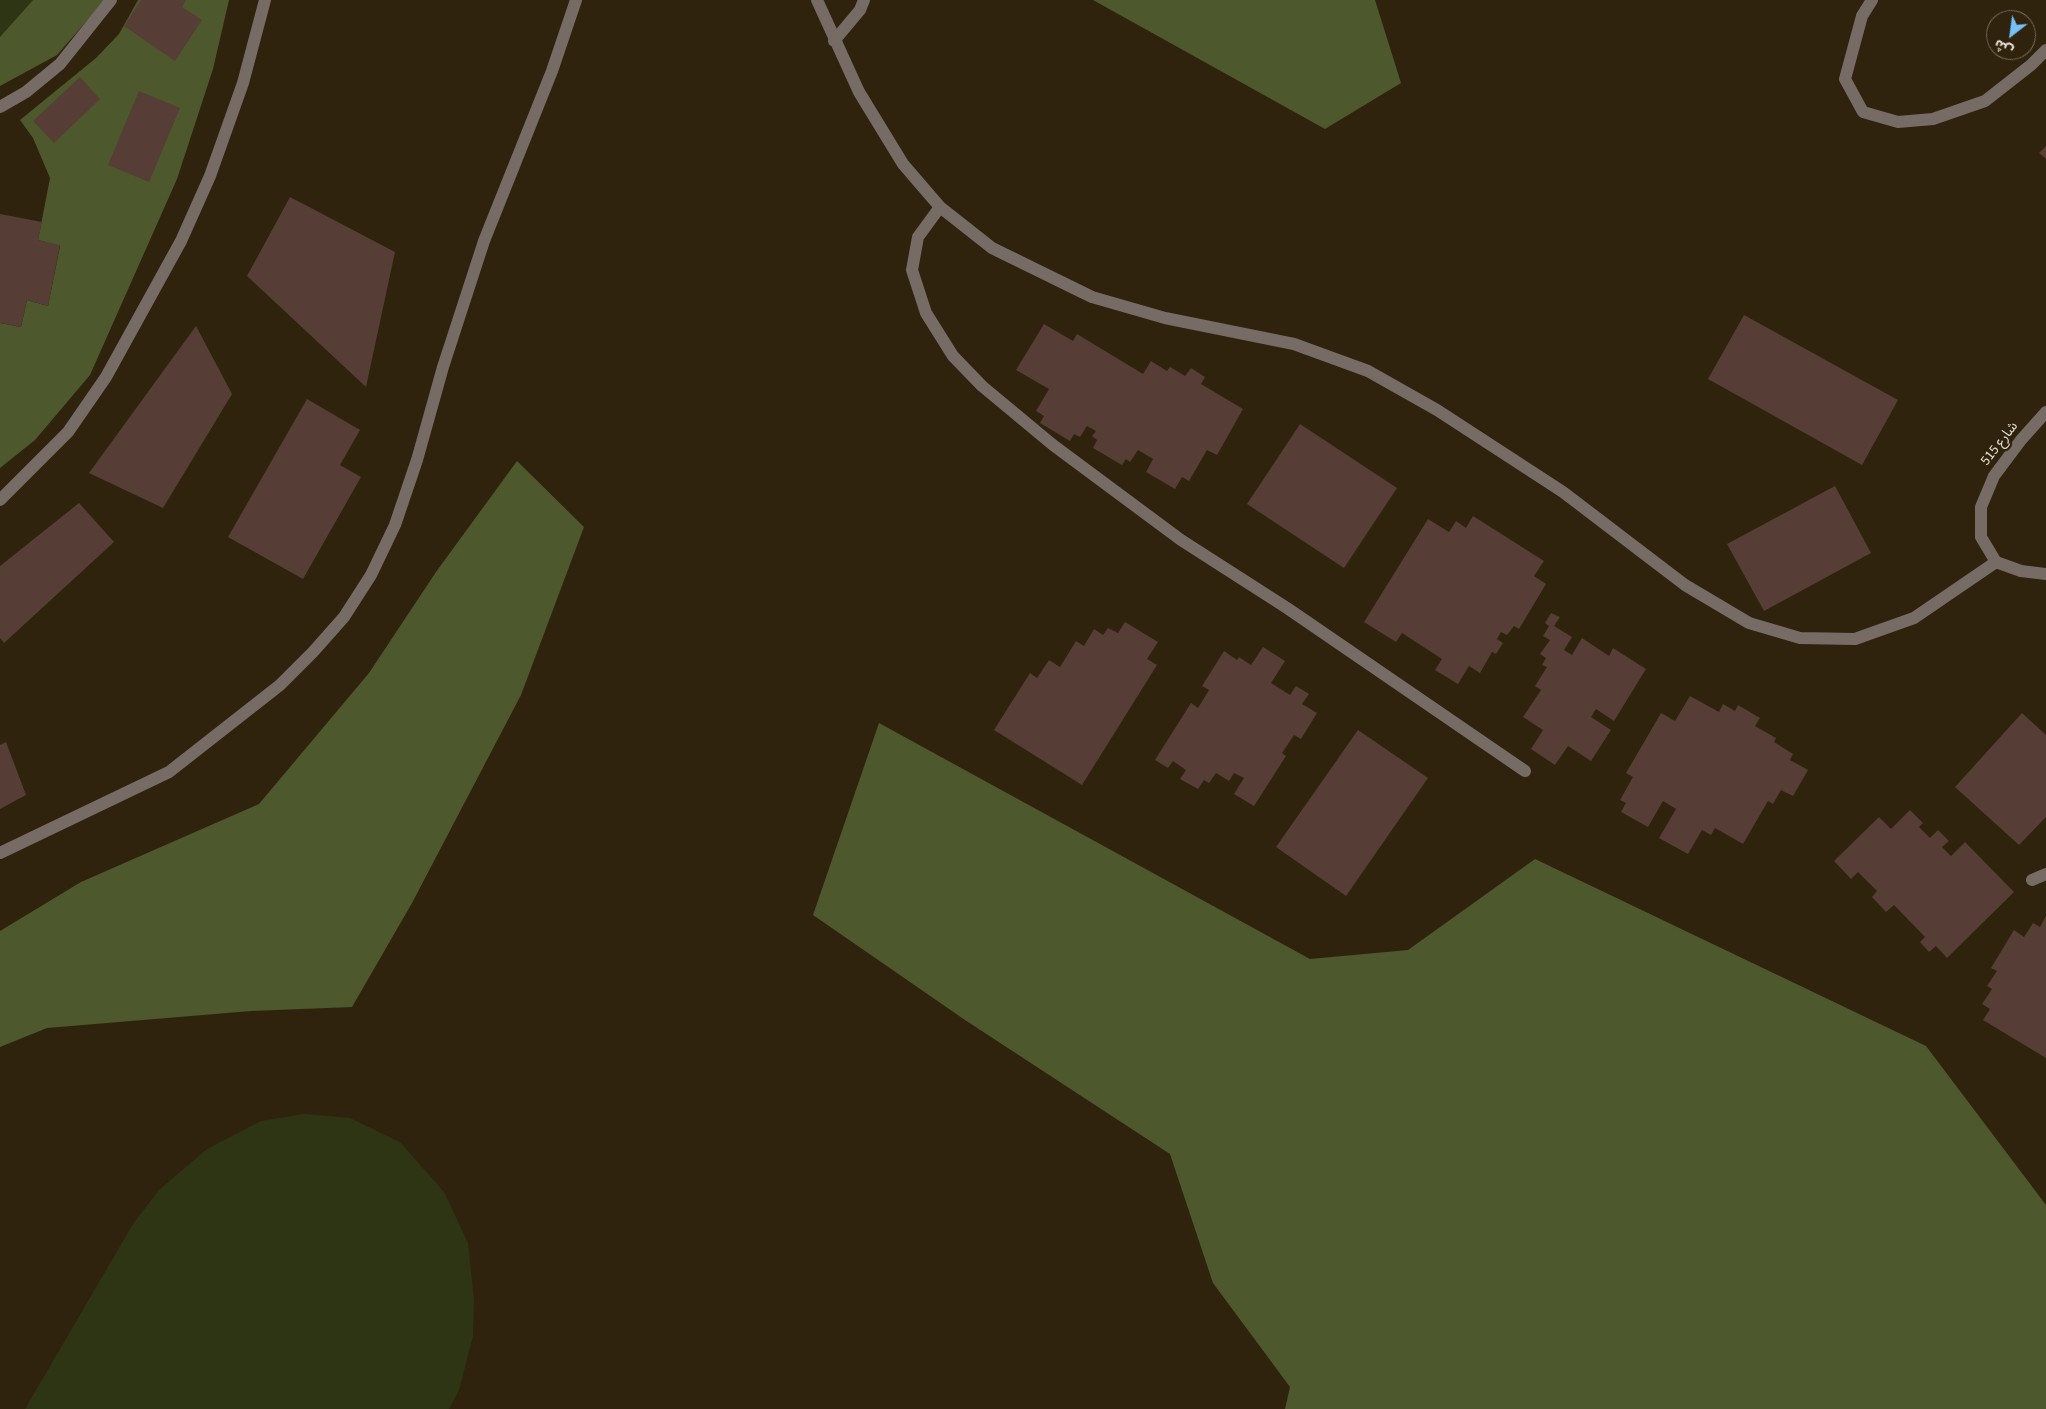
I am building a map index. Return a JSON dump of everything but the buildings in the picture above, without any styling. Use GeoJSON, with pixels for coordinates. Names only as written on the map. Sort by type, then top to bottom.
{"type":"FeatureCollection","features":[{"type":"Feature","properties":{"kind":"street"},"geometry":{"type":"LineString","coordinates":[[0,108],[26,92],[60,64],[111,0]]}},
{"type":"Feature","properties":{"kind":"street"},"geometry":{"type":"LineString","coordinates":[[0,500],[68,432],[106,377],[181,241],[210,176],[243,83],[265,0]]}},
{"type":"Feature","properties":{"kind":"street"},"geometry":{"type":"LineString","coordinates":[[0,853],[169,772],[280,685],[344,617],[371,575],[395,525],[417,460],[443,367],[484,241],[552,71],[576,0]]}},
{"type":"Feature","properties":{"kind":"street"},"geometry":{"type":"LineString","coordinates":[[816,0],[859,92],[903,164],[940,207],[992,248],[1092,297],[1165,318],[1294,344],[1368,372],[1437,410],[1563,492],[1686,585],[1749,623],[1800,638],[1855,639],[1914,618],[1996,562],[2021,571],[2046,574]]}},
{"type":"Feature","properties":{"kind":"street"},"geometry":{"type":"LineString","coordinates":[[834,41],[860,10],[864,0]]}},
{"type":"Feature","properties":{"kind":"street"},"geometry":{"type":"LineString","coordinates":[[1872,0],[1862,16],[1845,79],[1862,112],[1898,122],[1933,119],[1985,101],[2031,65],[2046,50]]}},
{"type":"Feature","properties":{"kind":"street"},"geometry":{"type":"LineString","coordinates":[[940,207],[918,237],[912,270],[926,313],[953,356],[982,386],[1053,445],[1181,540],[1287,608],[1524,771]]}},
{"type":"Feature","properties":{"kind":"street","name":"شارع 515"},"geometry":{"type":"LineString","coordinates":[[1996,562],[1981,537],[1981,507],[1994,476],[2021,440],[2046,412]]}},
{"type":"Feature","properties":{"kind":"street"},"geometry":{"type":"LineString","coordinates":[[2032,880],[2046,874]]}},
{"type":"Feature","properties":{"kind":"green space"},"geometry":{"type":"Polygon","coordinates":[[[0,0],[33,0],[0,37],[0,0]]]}},
{"type":"Feature","properties":{"kind":"green space"},"geometry":{"type":"Polygon","coordinates":[[[33,0],[105,0],[57,55],[0,86],[0,37],[33,0]]]}},
{"type":"Feature","properties":{"kind":"green space"},"geometry":{"type":"Polygon","coordinates":[[[138,0],[229,0],[213,69],[177,179],[90,375],[35,440],[0,468],[0,323],[21,327],[27,300],[48,306],[60,246],[38,240],[50,178],[33,138],[20,120],[96,58],[119,34],[138,0]]]}},
{"type":"Feature","properties":{"kind":"green space"},"geometry":{"type":"Polygon","coordinates":[[[1093,0],[1375,0],[1401,83],[1325,129],[1093,0]]]}},
{"type":"Feature","properties":{"kind":"green space"},"geometry":{"type":"Polygon","coordinates":[[[517,461],[584,527],[521,695],[412,903],[352,1007],[251,1011],[47,1028],[0,1047],[0,931],[81,882],[259,804],[369,673],[436,572],[517,461]]]}},
{"type":"Feature","properties":{"kind":"green space"},"geometry":{"type":"Polygon","coordinates":[[[879,723],[1310,959],[1408,950],[1535,859],[1926,1046],[2046,1205],[2046,1409],[1285,1409],[1290,1387],[1213,1283],[1170,1154],[965,1020],[813,915],[879,723]]]}},
{"type":"Feature","properties":{"kind":"green space"},"geometry":{"type":"Polygon","coordinates":[[[304,1114],[350,1118],[400,1142],[444,1192],[468,1243],[474,1300],[473,1336],[459,1390],[449,1409],[25,1409],[133,1224],[159,1190],[207,1149],[261,1121],[304,1114]]]}}]}
